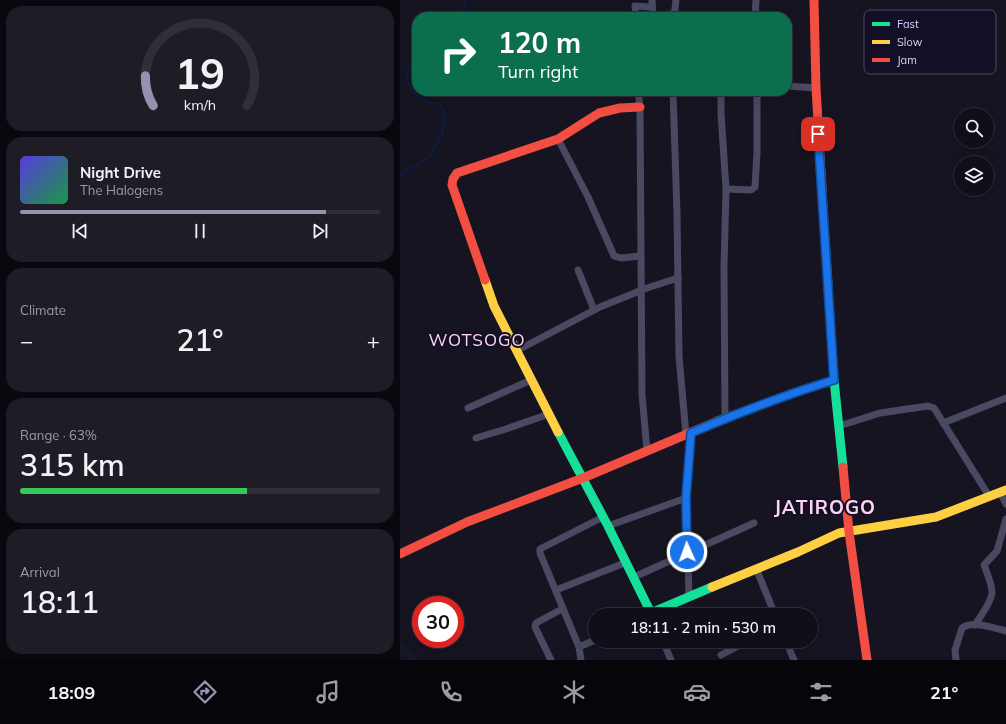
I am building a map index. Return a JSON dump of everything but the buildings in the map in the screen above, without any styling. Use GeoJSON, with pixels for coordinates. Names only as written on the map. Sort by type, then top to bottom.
{"type":"FeatureCollection","features":[{"type":"Feature","properties":{"kind":"main road"},"geometry":{"type":"LineString","coordinates":[[814,0],[816,88],[834,380],[849,532],[867,660]]}},
{"type":"Feature","properties":{"kind":"main road"},"geometry":{"type":"LineString","coordinates":[[640,107],[620,108],[599,113],[558,139],[457,173],[453,179],[452,185],[494,306],[531,380],[627,562],[647,608]]}},
{"type":"Feature","properties":{"kind":"main road"},"geometry":{"type":"LineString","coordinates":[[400,554],[467,522],[583,478],[725,418],[790,394],[834,380]]}},
{"type":"Feature","properties":{"kind":"main road"},"geometry":{"type":"LineString","coordinates":[[663,608],[839,534],[936,517],[1003,491]]}},
{"type":"Feature","properties":{"kind":"street"},"geometry":{"type":"LineString","coordinates":[[674,12],[676,0]]}},
{"type":"Feature","properties":{"kind":"street"},"geometry":{"type":"LineString","coordinates":[[756,0],[756,12]]}},
{"type":"Feature","properties":{"kind":"street"},"geometry":{"type":"LineString","coordinates":[[635,3],[652,4]]}},
{"type":"Feature","properties":{"kind":"street"},"geometry":{"type":"LineString","coordinates":[[792,86],[816,88]]}},
{"type":"Feature","properties":{"kind":"street"},"geometry":{"type":"LineString","coordinates":[[639,96],[640,107],[640,291],[642,394],[647,451]]}},
{"type":"Feature","properties":{"kind":"street"},"geometry":{"type":"LineString","coordinates":[[673,96],[679,356],[689,434],[686,498],[689,596]]}},
{"type":"Feature","properties":{"kind":"street"},"geometry":{"type":"LineString","coordinates":[[721,96],[726,189],[724,267],[725,418]]}},
{"type":"Feature","properties":{"kind":"street"},"geometry":{"type":"LineString","coordinates":[[726,189],[751,190],[754,187],[757,152],[757,96]]}},
{"type":"Feature","properties":{"kind":"street"},"geometry":{"type":"LineString","coordinates":[[558,139],[588,197],[614,256],[621,258],[640,256]]}},
{"type":"Feature","properties":{"kind":"street"},"geometry":{"type":"LineString","coordinates":[[578,270],[594,310]]}},
{"type":"Feature","properties":{"kind":"street"},"geometry":{"type":"LineString","coordinates":[[516,351],[594,310],[640,291],[678,278]]}},
{"type":"Feature","properties":{"kind":"street"},"geometry":{"type":"LineString","coordinates":[[468,408],[531,380]]}},
{"type":"Feature","properties":{"kind":"street"},"geometry":{"type":"LineString","coordinates":[[943,423],[1006,398]]}},
{"type":"Feature","properties":{"kind":"street"},"geometry":{"type":"LineString","coordinates":[[839,426],[880,413],[928,406],[934,408],[989,496]]}},
{"type":"Feature","properties":{"kind":"street"},"geometry":{"type":"LineString","coordinates":[[476,438],[549,414]]}},
{"type":"Feature","properties":{"kind":"street"},"geometry":{"type":"LineString","coordinates":[[1003,491],[1006,504]]}},
{"type":"Feature","properties":{"kind":"street"},"geometry":{"type":"LineString","coordinates":[[608,526],[686,498]]}},
{"type":"Feature","properties":{"kind":"street"},"geometry":{"type":"LineString","coordinates":[[581,660],[578,648],[556,590],[540,553],[540,549],[603,517]]}},
{"type":"Feature","properties":{"kind":"street"},"geometry":{"type":"LineString","coordinates":[[975,625],[992,592],[984,565],[987,560],[997,551],[1006,519]]}},
{"type":"Feature","properties":{"kind":"street"},"geometry":{"type":"LineString","coordinates":[[634,577],[754,523]]}},
{"type":"Feature","properties":{"kind":"street"},"geometry":{"type":"LineString","coordinates":[[556,590],[627,562]]}},
{"type":"Feature","properties":{"kind":"street"},"geometry":{"type":"LineString","coordinates":[[756,568],[772,608]]}},
{"type":"Feature","properties":{"kind":"street"},"geometry":{"type":"LineString","coordinates":[[551,660],[535,627],[536,623],[562,609]]}},
{"type":"Feature","properties":{"kind":"street"},"geometry":{"type":"LineString","coordinates":[[956,660],[955,650],[962,628],[966,625],[975,625],[1006,631]]}},
{"type":"Feature","properties":{"kind":"street"},"geometry":{"type":"LineString","coordinates":[[578,648],[588,643]]}},
{"type":"Feature","properties":{"kind":"street"},"geometry":{"type":"LineString","coordinates":[[666,648],[671,660]]}},
{"type":"Feature","properties":{"kind":"street"},"geometry":{"type":"LineString","coordinates":[[721,655],[734,648]]}},
{"type":"Feature","properties":{"kind":"street"},"geometry":{"type":"LineString","coordinates":[[789,648],[794,660]]}},
{"type":"Feature","properties":{"kind":"waterway"},"geometry":{"type":"LineString","coordinates":[[461,12],[465,6],[465,0]]}},
{"type":"Feature","properties":{"kind":"waterway"},"geometry":{"type":"LineString","coordinates":[[412,63],[408,69],[407,78],[412,90]]}},
{"type":"Feature","properties":{"kind":"waterway"},"geometry":{"type":"LineString","coordinates":[[400,175],[430,157],[443,132],[445,113],[440,104],[426,102],[418,96]]}},
{"type":"Feature","properties":{"kind":"waterway"},"geometry":{"type":"LineString","coordinates":[[400,644],[416,660]]}},
{"type":"Feature","properties":{"kind":"traffic: fast"},"geometry":{"type":"LineString","coordinates":[[825,240],[834,380],[843,467]]}},
{"type":"Feature","properties":{"kind":"traffic: fast"},"geometry":{"type":"LineString","coordinates":[[718,421],[834,380]]}},
{"type":"Feature","properties":{"kind":"traffic: fast"},"geometry":{"type":"LineString","coordinates":[[558,432],[608,526],[651,613],[712,587]]}},
{"type":"Feature","properties":{"kind":"traffic: slow"},"geometry":{"type":"LineString","coordinates":[[485,280],[494,306],[558,432]]}},
{"type":"Feature","properties":{"kind":"traffic: slow"},"geometry":{"type":"LineString","coordinates":[[712,587],[798,552],[839,533],[936,517],[1006,490]]}},
{"type":"Feature","properties":{"kind":"traffic: jam"},"geometry":{"type":"LineString","coordinates":[[814,0],[816,88],[825,240]]}},
{"type":"Feature","properties":{"kind":"traffic: jam"},"geometry":{"type":"LineString","coordinates":[[485,280],[452,185],[453,179],[457,173],[558,139],[599,113],[620,108],[640,107]]}},
{"type":"Feature","properties":{"kind":"traffic: jam"},"geometry":{"type":"LineString","coordinates":[[400,554],[467,522],[583,478],[718,421]]}},
{"type":"Feature","properties":{"kind":"traffic: jam"},"geometry":{"type":"LineString","coordinates":[[843,467],[849,532],[867,660]]}},
{"type":"Feature","properties":{"kind":"district","name":"WOTSOGO"},"geometry":{"type":"Point","coordinates":[477,340]}},
{"type":"Feature","properties":{"kind":"district","name":"JATIROGO"},"geometry":{"type":"Point","coordinates":[825,507]}},
{"type":"Feature","properties":{"kind":"route"},"geometry":{"type":"LineString","coordinates":[[687,552],[686,498],[691,433],[725,418],[790,394],[834,380],[818,134]]}}]}
